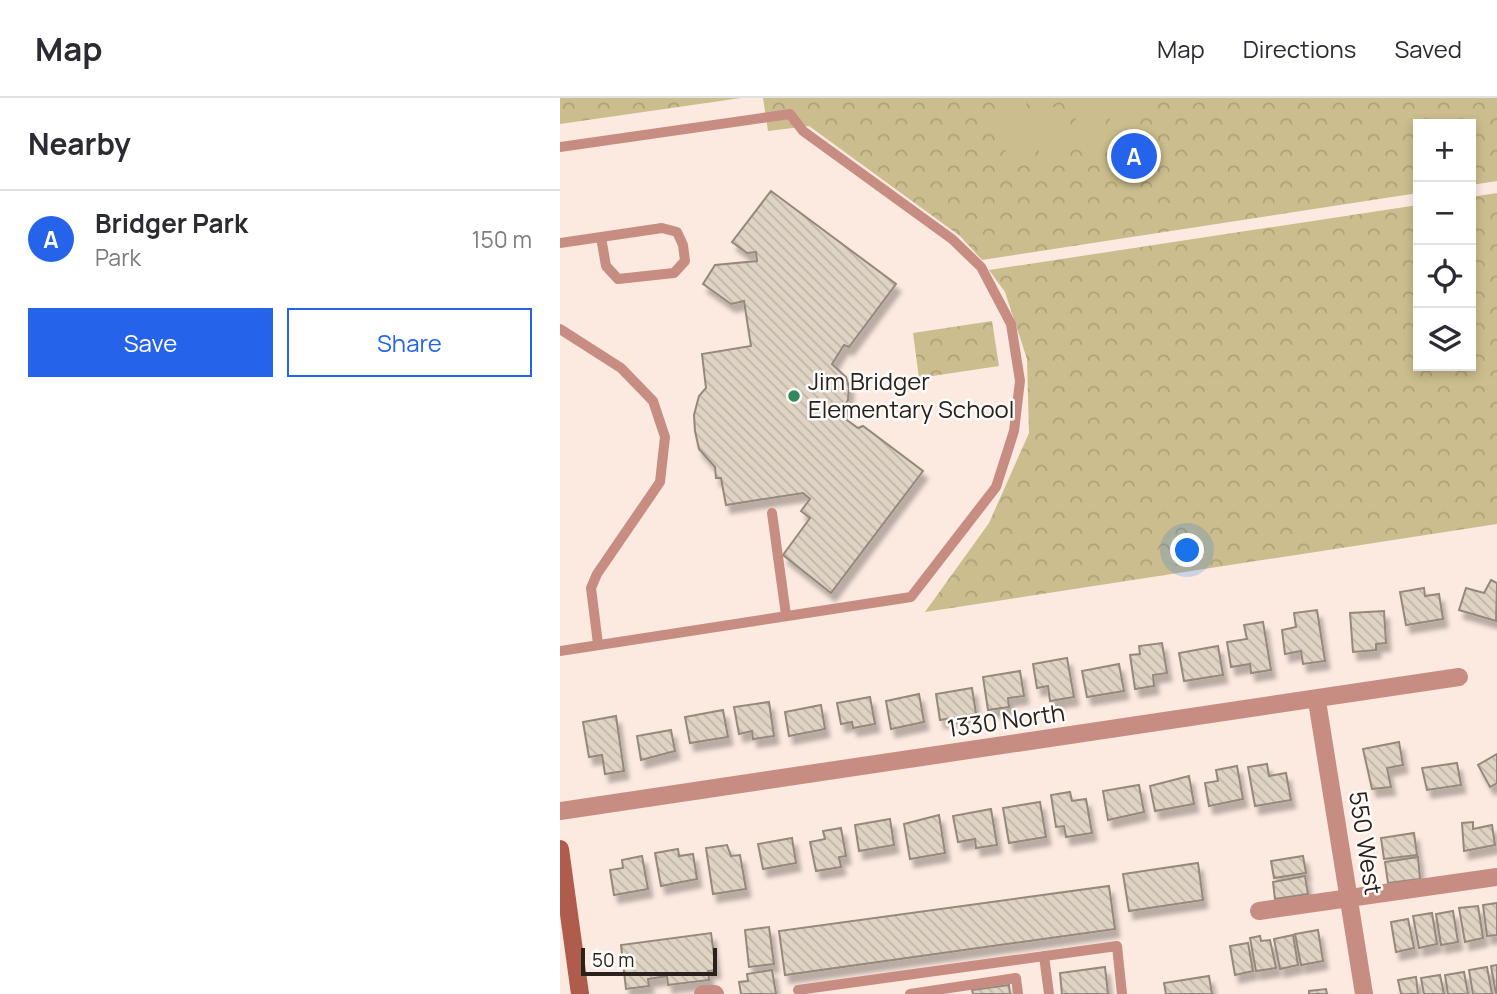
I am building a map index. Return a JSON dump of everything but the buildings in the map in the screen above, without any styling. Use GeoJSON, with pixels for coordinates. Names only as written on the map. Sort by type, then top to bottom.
{"type":"FeatureCollection","features":[{"type":"Feature","properties":{"kind":"street","name":"1330 North"},"geometry":{"type":"LineString","coordinates":[[560,811],[1317,701],[1459,677]]}},
{"type":"Feature","properties":{"kind":"street","name":"550 West"},"geometry":{"type":"LineString","coordinates":[[1317,701],[1364,994]]}},
{"type":"Feature","properties":{"kind":"street"},"geometry":{"type":"LineString","coordinates":[[560,849],[580,994]]}},
{"type":"Feature","properties":{"kind":"street"},"geometry":{"type":"LineString","coordinates":[[1259,911],[1348,896],[1497,877]]}},
{"type":"Feature","properties":{"kind":"street"},"geometry":{"type":"LineString","coordinates":[[703,994],[715,994]]}},
{"type":"Feature","properties":{"kind":"lane"},"geometry":{"type":"LineString","coordinates":[[560,147],[790,114],[803,131],[952,239],[981,267],[1011,324],[1020,381],[1014,431],[996,487],[911,597],[560,651]]}},
{"type":"Feature","properties":{"kind":"lane"},"geometry":{"type":"LineString","coordinates":[[560,243],[662,228],[677,232],[684,245],[685,261],[674,272],[618,279],[606,266],[601,237]]}},
{"type":"Feature","properties":{"kind":"lane"},"geometry":{"type":"LineString","coordinates":[[560,328],[621,368],[653,401],[665,437],[660,482],[597,574],[592,588],[598,644]]}},
{"type":"Feature","properties":{"kind":"lane"},"geometry":{"type":"LineString","coordinates":[[772,513],[786,615]]}},
{"type":"Feature","properties":{"kind":"lane"},"geometry":{"type":"LineString","coordinates":[[798,990],[1117,946],[1122,994]]}},
{"type":"Feature","properties":{"kind":"lane"},"geometry":{"type":"LineString","coordinates":[[1044,956],[1049,994]]}},
{"type":"Feature","properties":{"kind":"lane"},"geometry":{"type":"LineString","coordinates":[[917,993],[966,990],[1016,978],[1018,994]]}},
{"type":"Feature","properties":{"kind":"green space"},"geometry":{"type":"Polygon","coordinates":[[[560,98],[741,98],[560,124],[560,98]]]}},
{"type":"Feature","properties":{"kind":"green space"},"geometry":{"type":"Polygon","coordinates":[[[763,98],[1497,98],[1497,181],[1476,184],[1476,119],[1413,119],[1413,194],[982,260],[960,236],[809,126],[768,131],[763,98]]]}},
{"type":"Feature","properties":{"kind":"green space"},"geometry":{"type":"Polygon","coordinates":[[[996,98],[1025,98],[1027,108],[998,113],[996,98]]]}},
{"type":"Feature","properties":{"kind":"green space"},"geometry":{"type":"Polygon","coordinates":[[[1029,98],[1059,98],[1059,102],[1031,107],[1029,98]]]}},
{"type":"Feature","properties":{"kind":"green space"},"geometry":{"type":"Polygon","coordinates":[[[1136,98],[1143,143],[1114,147],[1107,100],[1136,98]]]}},
{"type":"Feature","properties":{"kind":"green space"},"geometry":{"type":"Polygon","coordinates":[[[1102,101],[1110,148],[1081,153],[1074,105],[1102,101]]]}},
{"type":"Feature","properties":{"kind":"green space"},"geometry":{"type":"Polygon","coordinates":[[[1060,106],[1068,154],[1040,159],[1032,111],[1060,106]]]}},
{"type":"Feature","properties":{"kind":"green space"},"geometry":{"type":"Polygon","coordinates":[[[1028,112],[1036,159],[1008,164],[999,117],[1028,112]]]}},
{"type":"Feature","properties":{"kind":"green space"},"geometry":{"type":"Polygon","coordinates":[[[1497,193],[1497,524],[925,612],[989,523],[1029,433],[1027,359],[1005,292],[989,270],[1413,206],[1413,371],[1476,371],[1476,196],[1497,193]]]}},
{"type":"Feature","properties":{"kind":"green space"},"geometry":{"type":"Polygon","coordinates":[[[992,321],[999,366],[919,378],[913,333],[992,321]]]}},
{"type":"Feature","properties":{"kind":"place","name":"Bridger Park"},"geometry":{"type":"Point","coordinates":[1134,156]}},
{"type":"Feature","properties":{"kind":"place","name":"Jim Bridger Elementary School"},"geometry":{"type":"Point","coordinates":[794,396]}}]}
